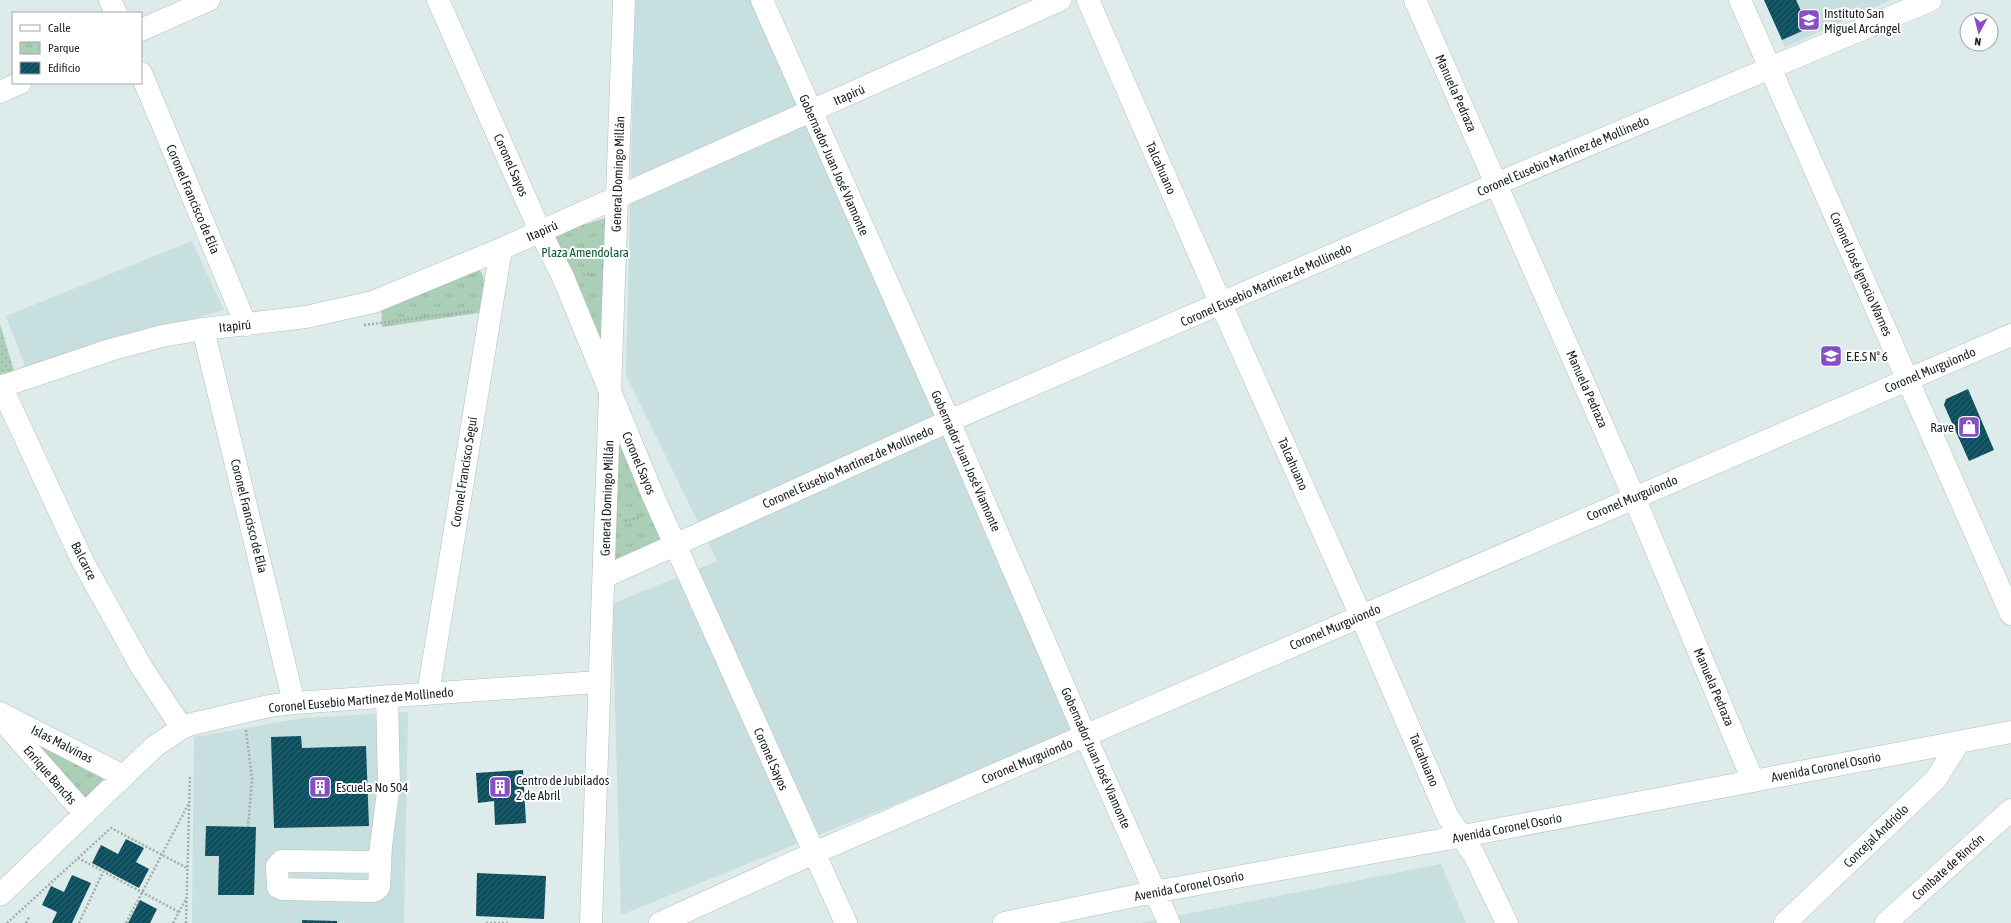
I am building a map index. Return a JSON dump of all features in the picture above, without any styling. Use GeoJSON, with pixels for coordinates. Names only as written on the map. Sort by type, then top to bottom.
{"type":"FeatureCollection","features":[{"type":"Feature","properties":{"kind":"street"},"geometry":{"type":"LineString","coordinates":[[110,0],[116,12]]}},
{"type":"Feature","properties":{"kind":"street"},"geometry":{"type":"LineString","coordinates":[[142,30],[209,0]]}},
{"type":"Feature","properties":{"kind":"street","name":"Coronel Sayos"},"geometry":{"type":"LineString","coordinates":[[438,0],[540,231],[563,277],[654,498],[846,923]]}},
{"type":"Feature","properties":{"kind":"street","name":"General Domingo Millán"},"geometry":{"type":"LineString","coordinates":[[592,923],[598,682],[604,577],[611,395],[624,0]]}},
{"type":"Feature","properties":{"kind":"street","name":"Gobernador Juan José Viamonte"},"geometry":{"type":"LineString","coordinates":[[762,0],[810,112],[949,421],[1085,735],[1169,923]]}},
{"type":"Feature","properties":{"kind":"street","name":"Itapirú"},"geometry":{"type":"LineString","coordinates":[[0,386],[110,350],[162,336],[203,329],[246,325],[334,312],[373,302],[501,249],[1060,0]]}},
{"type":"Feature","properties":{"kind":"street","name":"Talcahuano"},"geometry":{"type":"LineString","coordinates":[[1088,0],[1221,304],[1361,616],[1448,817],[1463,836],[1474,855],[1508,923]]}},
{"type":"Feature","properties":{"kind":"street","name":"Manuela Pedraza"},"geometry":{"type":"LineString","coordinates":[[1415,0],[1634,497],[1753,781]]}},
{"type":"Feature","properties":{"kind":"street","name":"Coronel José Ignacio Warnes"},"geometry":{"type":"LineString","coordinates":[[1740,0],[2011,614]]}},
{"type":"Feature","properties":{"kind":"street","name":"Coronel Eusebio Martínez de Mollinedo"},"geometry":{"type":"LineString","coordinates":[[604,577],[949,421],[1496,184],[1931,0]]}},
{"type":"Feature","properties":{"kind":"street","name":"Coronel Francisco de Elía"},"geometry":{"type":"LineString","coordinates":[[142,75],[246,325]]}},
{"type":"Feature","properties":{"kind":"street"},"geometry":{"type":"LineString","coordinates":[[0,92],[18,84]]}},
{"type":"Feature","properties":{"kind":"street","name":"Coronel Francisco Seguí"},"geometry":{"type":"LineString","coordinates":[[428,694],[501,249]]}},
{"type":"Feature","properties":{"kind":"street","name":"Coronel Francisco de Elía"},"geometry":{"type":"LineString","coordinates":[[203,329],[294,703]]}},
{"type":"Feature","properties":{"kind":"street","name":"Coronel Murguiondo"},"geometry":{"type":"LineString","coordinates":[[660,923],[814,853],[1085,735],[2011,335]]}},
{"type":"Feature","properties":{"kind":"street","name":"Balcarce"},"geometry":{"type":"LineString","coordinates":[[0,386],[83,562],[142,668],[182,728]]}},
{"type":"Feature","properties":{"kind":"street","name":"Coronel Eusebio Martínez de Mollinedo"},"geometry":{"type":"LineString","coordinates":[[0,895],[154,747],[182,728],[242,712],[294,703],[598,682]]}},
{"type":"Feature","properties":{"kind":"street"},"geometry":{"type":"LineString","coordinates":[[380,862],[389,784],[387,696]]}},
{"type":"Feature","properties":{"kind":"street","name":"Islas Malvinas"},"geometry":{"type":"LineString","coordinates":[[0,712],[123,776]]}},
{"type":"Feature","properties":{"kind":"street","name":"Enrique Banchs"},"geometry":{"type":"LineString","coordinates":[[0,718],[84,814]]}},
{"type":"Feature","properties":{"kind":"street","name":"Avenida Coronel Osorio"},"geometry":{"type":"LineString","coordinates":[[1004,923],[1154,892],[1463,836],[2011,732]]}},
{"type":"Feature","properties":{"kind":"street","name":"Concejal Andriolo"},"geometry":{"type":"LineString","coordinates":[[1785,923],[1936,779],[1959,742]]}},
{"type":"Feature","properties":{"kind":"street","name":"Combate de Rincón"},"geometry":{"type":"LineString","coordinates":[[1886,923],[2011,810]]}},
{"type":"Feature","properties":{"kind":"path"},"geometry":{"type":"LineString","coordinates":[[563,277],[591,274],[603,280],[614,281]]}},
{"type":"Feature","properties":{"kind":"path"},"geometry":{"type":"LineString","coordinates":[[606,526],[640,517],[654,498]]}},
{"type":"Feature","properties":{"kind":"path"},"geometry":{"type":"LineString","coordinates":[[242,712],[252,779],[248,827]]}},
{"type":"Feature","properties":{"kind":"path"},"geometry":{"type":"LineString","coordinates":[[186,923],[190,775]]}},
{"type":"Feature","properties":{"kind":"path"},"geometry":{"type":"LineString","coordinates":[[126,923],[189,802]]}},
{"type":"Feature","properties":{"kind":"path"},"geometry":{"type":"LineString","coordinates":[[7,923],[111,828],[188,868]]}},
{"type":"Feature","properties":{"kind":"path"},"geometry":{"type":"LineString","coordinates":[[78,858],[179,912]]}},
{"type":"Feature","properties":{"kind":"path"},"geometry":{"type":"LineString","coordinates":[[79,923],[103,872]]}},
{"type":"Feature","properties":{"kind":"path"},"geometry":{"type":"LineString","coordinates":[[173,923],[187,896]]}},
{"type":"Feature","properties":{"kind":"path"},"geometry":{"type":"LineString","coordinates":[[26,923],[29,917]]}},
{"type":"Feature","properties":{"kind":"path"},"geometry":{"type":"LineString","coordinates":[[486,923],[510,923]]}},
{"type":"Feature","properties":{"kind":"shaded area"},"geometry":{"type":"Polygon","coordinates":[[[635,0],[755,0],[1086,727],[621,915],[612,604],[717,561],[626,375],[635,0]]]}},
{"type":"Feature","properties":{"kind":"shaded area","name":"Instituto San Miguel Arcángel"},"geometry":{"type":"Polygon","coordinates":[[[1764,0],[1891,0],[1785,47],[1764,0]]]}},
{"type":"Feature","properties":{"kind":"shaded area"},"geometry":{"type":"Polygon","coordinates":[[[192,241],[224,310],[25,366],[6,316],[192,241]]]}},
{"type":"Feature","properties":{"kind":"shaded area"},"geometry":{"type":"Polygon","coordinates":[[[408,712],[404,923],[192,923],[194,737],[303,718],[408,712]]]}},
{"type":"Feature","properties":{"kind":"shaded area"},"geometry":{"type":"Polygon","coordinates":[[[1441,864],[1466,923],[1140,923],[1441,864]]]}},
{"type":"Feature","properties":{"kind":"green space","name":"Plaza Amendolara"},"geometry":{"type":"Polygon","coordinates":[[[611,216],[611,395],[553,235],[611,216]]]}},
{"type":"Feature","properties":{"kind":"green space"},"geometry":{"type":"Polygon","coordinates":[[[477,268],[481,272],[484,283],[479,313],[382,327],[381,305],[477,268]]]}},
{"type":"Feature","properties":{"kind":"green space"},"geometry":{"type":"Polygon","coordinates":[[[0,324],[14,371],[0,374],[0,324]]]}},
{"type":"Feature","properties":{"kind":"green space"},"geometry":{"type":"Polygon","coordinates":[[[611,395],[675,545],[604,577],[611,395]]]}},
{"type":"Feature","properties":{"kind":"green space"},"geometry":{"type":"Polygon","coordinates":[[[0,718],[123,776],[85,814],[0,718]]]}},
{"type":"Feature","properties":{"kind":"building"},"geometry":{"type":"Polygon","coordinates":[[[1764,0],[1796,0],[1809,28],[1782,40],[1764,0]]]}},
{"type":"Feature","properties":{"kind":"building","name":"Rave"},"geometry":{"type":"Polygon","coordinates":[[[1968,389],[1994,450],[1969,461],[1944,405],[1946,399],[1968,389]]]}},
{"type":"Feature","properties":{"kind":"building","name":"Escuela No 504"},"geometry":{"type":"Polygon","coordinates":[[[301,736],[302,748],[366,746],[369,826],[274,828],[271,737],[301,736]]]}},
{"type":"Feature","properties":{"kind":"building","name":"Centro de Jubilados 2 de Abril"},"geometry":{"type":"Polygon","coordinates":[[[523,770],[526,823],[495,825],[494,801],[478,803],[476,773],[523,770]]]}},
{"type":"Feature","properties":{"kind":"building"},"geometry":{"type":"Polygon","coordinates":[[[206,826],[256,827],[254,895],[218,895],[219,856],[205,856],[206,826]]]}},
{"type":"Feature","properties":{"kind":"building"},"geometry":{"type":"Polygon","coordinates":[[[126,839],[144,848],[136,862],[149,869],[139,888],[92,863],[101,845],[118,854],[126,839]]]}},
{"type":"Feature","properties":{"kind":"building"},"geometry":{"type":"Polygon","coordinates":[[[477,873],[546,876],[544,919],[476,916],[477,873]]]}},
{"type":"Feature","properties":{"kind":"building"},"geometry":{"type":"Polygon","coordinates":[[[72,875],[91,883],[72,923],[52,923],[57,912],[42,905],[51,886],[64,892],[72,875]]]}},
{"type":"Feature","properties":{"kind":"building"},"geometry":{"type":"Polygon","coordinates":[[[140,900],[157,909],[150,923],[128,923],[140,900]]]}},
{"type":"Feature","properties":{"kind":"building"},"geometry":{"type":"Polygon","coordinates":[[[302,920],[337,921],[337,923],[302,923],[302,920]]]}},
{"type":"Feature","properties":{"kind":"place","name":"Instituto San Miguel Arcángel"},"geometry":{"type":"Point","coordinates":[1809,20]}},
{"type":"Feature","properties":{"kind":"place","name":"E.E.S Nª 6"},"geometry":{"type":"Point","coordinates":[1831,356]}},
{"type":"Feature","properties":{"kind":"place","name":"Rave"},"geometry":{"type":"Point","coordinates":[1969,427]}},
{"type":"Feature","properties":{"kind":"place","name":"Escuela No 504"},"geometry":{"type":"Point","coordinates":[320,787]}},
{"type":"Feature","properties":{"kind":"place","name":"Centro de Jubilados 2 de Abril"},"geometry":{"type":"Point","coordinates":[500,787]}}]}
